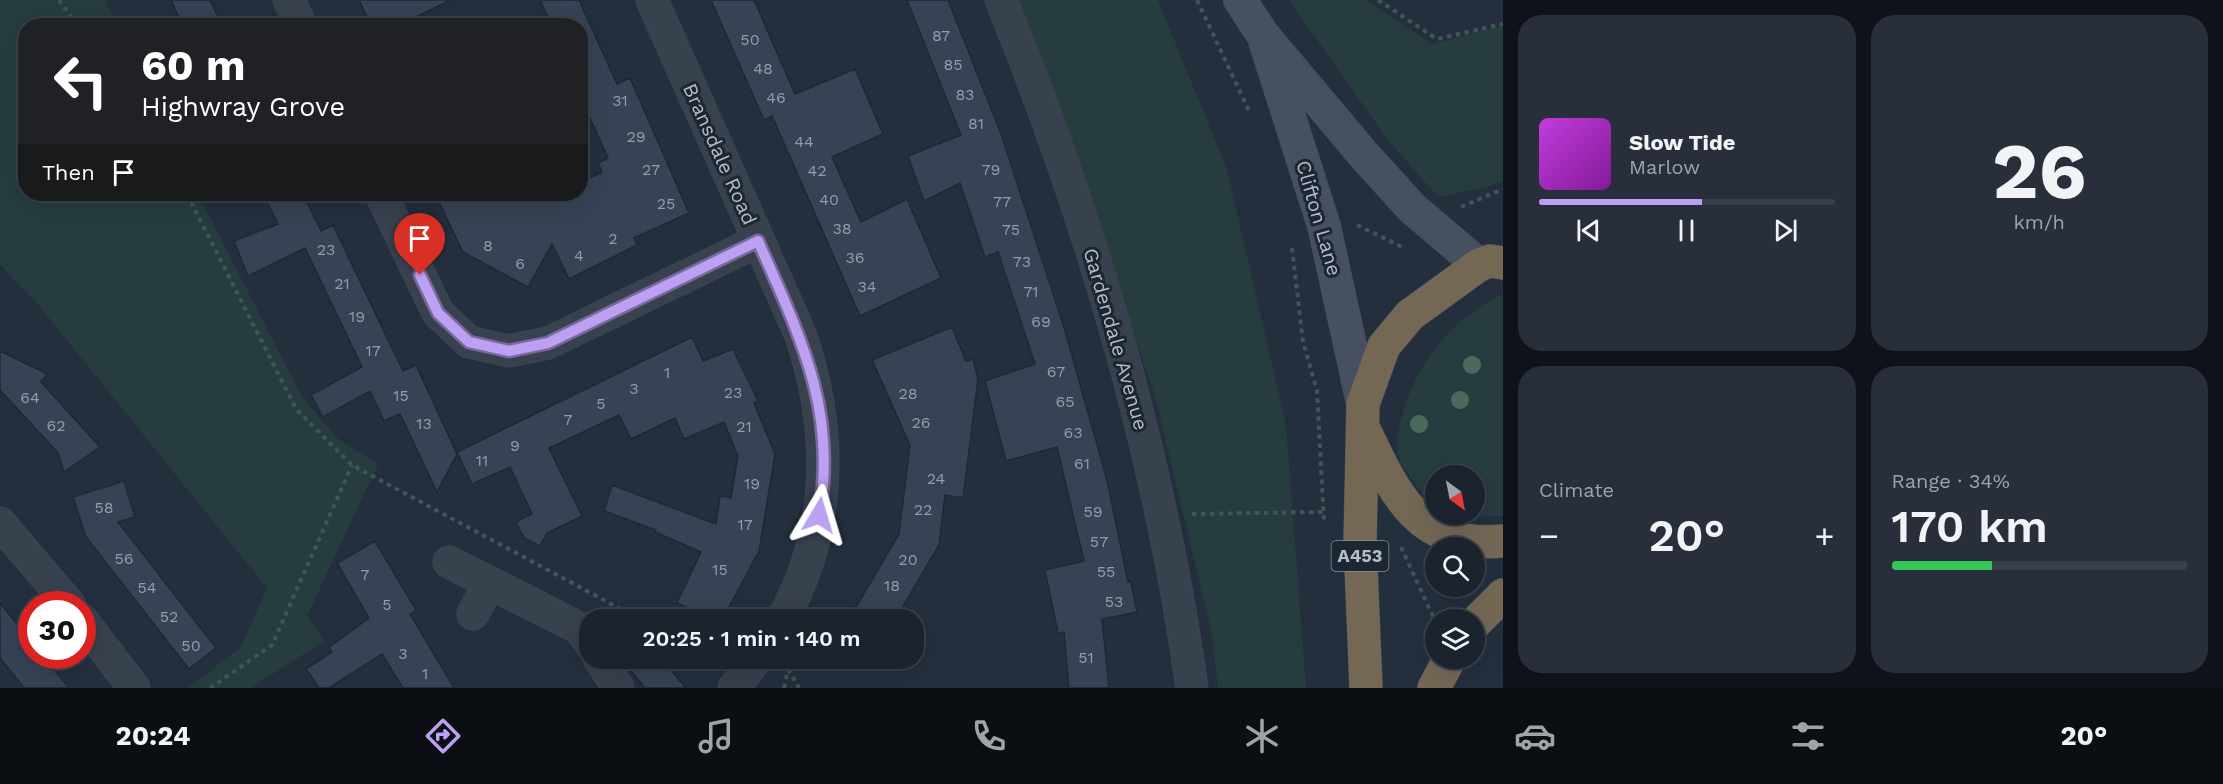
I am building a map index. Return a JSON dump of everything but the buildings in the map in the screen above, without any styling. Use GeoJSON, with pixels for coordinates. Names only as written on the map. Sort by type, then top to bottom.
{"type":"FeatureCollection","features":[{"type":"Feature","properties":{"kind":"highway","name":"A453"},"geometry":{"type":"LineString","coordinates":[[1366,688],[1360,542],[1362,414],[1384,346],[1410,315],[1494,260]]}},
{"type":"Feature","properties":{"kind":"highway"},"geometry":{"type":"LineString","coordinates":[[1362,414],[1388,479],[1415,517],[1444,534],[1478,544],[1503,541]]}},
{"type":"Feature","properties":{"kind":"highway"},"geometry":{"type":"LineString","coordinates":[[1485,613],[1503,595]]}},
{"type":"Feature","properties":{"kind":"highway"},"geometry":{"type":"LineString","coordinates":[[1434,688],[1444,669]]}},
{"type":"Feature","properties":{"kind":"street"},"geometry":{"type":"LineString","coordinates":[[289,0],[297,18]]}},
{"type":"Feature","properties":{"kind":"street","name":"Bransdale Road"},"geometry":{"type":"LineString","coordinates":[[652,0],[801,336],[813,372],[825,453],[822,499],[813,547],[795,598],[788,609]]}},
{"type":"Feature","properties":{"kind":"street","name":"Gardendale Avenue"},"geometry":{"type":"LineString","coordinates":[[1001,0],[1087,233],[1119,340],[1181,608],[1192,688]]}},
{"type":"Feature","properties":{"kind":"street","name":"Clifton Lane"},"geometry":{"type":"LineString","coordinates":[[1240,0],[1263,35],[1363,154],[1412,208],[1494,260]]}},
{"type":"Feature","properties":{"kind":"street","name":"Clifton Lane"},"geometry":{"type":"LineString","coordinates":[[1263,35],[1324,226],[1362,414]]}},
{"type":"Feature","properties":{"kind":"street"},"geometry":{"type":"LineString","coordinates":[[384,201],[438,313],[469,342],[509,351],[548,343],[758,241]]}},
{"type":"Feature","properties":{"kind":"street"},"geometry":{"type":"LineString","coordinates":[[0,523],[58,591]]}},
{"type":"Feature","properties":{"kind":"street"},"geometry":{"type":"LineString","coordinates":[[449,562],[579,628]]}},
{"type":"Feature","properties":{"kind":"street"},"geometry":{"type":"LineString","coordinates":[[473,614],[489,583]]}},
{"type":"Feature","properties":{"kind":"street"},"geometry":{"type":"LineString","coordinates":[[96,638],[134,688]]}},
{"type":"Feature","properties":{"kind":"street"},"geometry":{"type":"LineString","coordinates":[[606,669],[618,688]]}},
{"type":"Feature","properties":{"kind":"street"},"geometry":{"type":"LineString","coordinates":[[734,688],[760,669]]}},
{"type":"Feature","properties":{"kind":"path"},"geometry":{"type":"LineString","coordinates":[[59,0],[72,18]]}},
{"type":"Feature","properties":{"kind":"path"},"geometry":{"type":"LineString","coordinates":[[1197,0],[1255,123]]}},
{"type":"Feature","properties":{"kind":"path"},"geometry":{"type":"LineString","coordinates":[[1378,0],[1437,39],[1503,24]]}},
{"type":"Feature","properties":{"kind":"path"},"geometry":{"type":"LineString","coordinates":[[191,201],[296,409],[352,465],[620,609]]}},
{"type":"Feature","properties":{"kind":"path"},"geometry":{"type":"LineString","coordinates":[[1290,236],[1303,342],[1317,391],[1325,530]]}},
{"type":"Feature","properties":{"kind":"path"},"geometry":{"type":"LineString","coordinates":[[210,688],[272,645],[352,465]]}},
{"type":"Feature","properties":{"kind":"path"},"geometry":{"type":"LineString","coordinates":[[1161,514],[1324,512]]}},
{"type":"Feature","properties":{"kind":"path"},"geometry":{"type":"LineString","coordinates":[[784,688],[788,670]]}},
{"type":"Feature","properties":{"kind":"path"},"geometry":{"type":"LineString","coordinates":[[788,670],[799,688]]}},
{"type":"Feature","properties":{"kind":"green space"},"geometry":{"type":"Polygon","coordinates":[[[0,0],[105,0],[114,18],[18,18],[18,201],[202,201],[302,397],[338,439],[378,464],[307,616],[324,641],[251,688],[188,688],[241,647],[267,588],[37,303],[0,265],[0,0]]]}},
{"type":"Feature","properties":{"kind":"green space"},"geometry":{"type":"Polygon","coordinates":[[[1009,0],[1158,0],[1227,170],[1286,425],[1306,688],[1218,688],[1212,634],[1155,396],[1101,239],[1009,0]]]}},
{"type":"Feature","properties":{"kind":"green space"},"geometry":{"type":"Polygon","coordinates":[[[1289,0],[1366,0],[1432,44],[1503,26],[1503,181],[1487,187],[1438,197],[1387,139],[1289,0]]]}},
{"type":"Feature","properties":{"kind":"green space"},"geometry":{"type":"Polygon","coordinates":[[[1503,294],[1503,516],[1485,516],[1485,465],[1425,465],[1425,496],[1402,465],[1397,444],[1401,419],[1409,394],[1428,359],[1454,328],[1485,304],[1503,294]]]}},
{"type":"Feature","properties":{"kind":"route"},"geometry":{"type":"LineString","coordinates":[[420,275],[438,313],[469,342],[509,351],[548,343],[758,241],[801,336],[813,372],[825,453],[819,515]]}}]}
